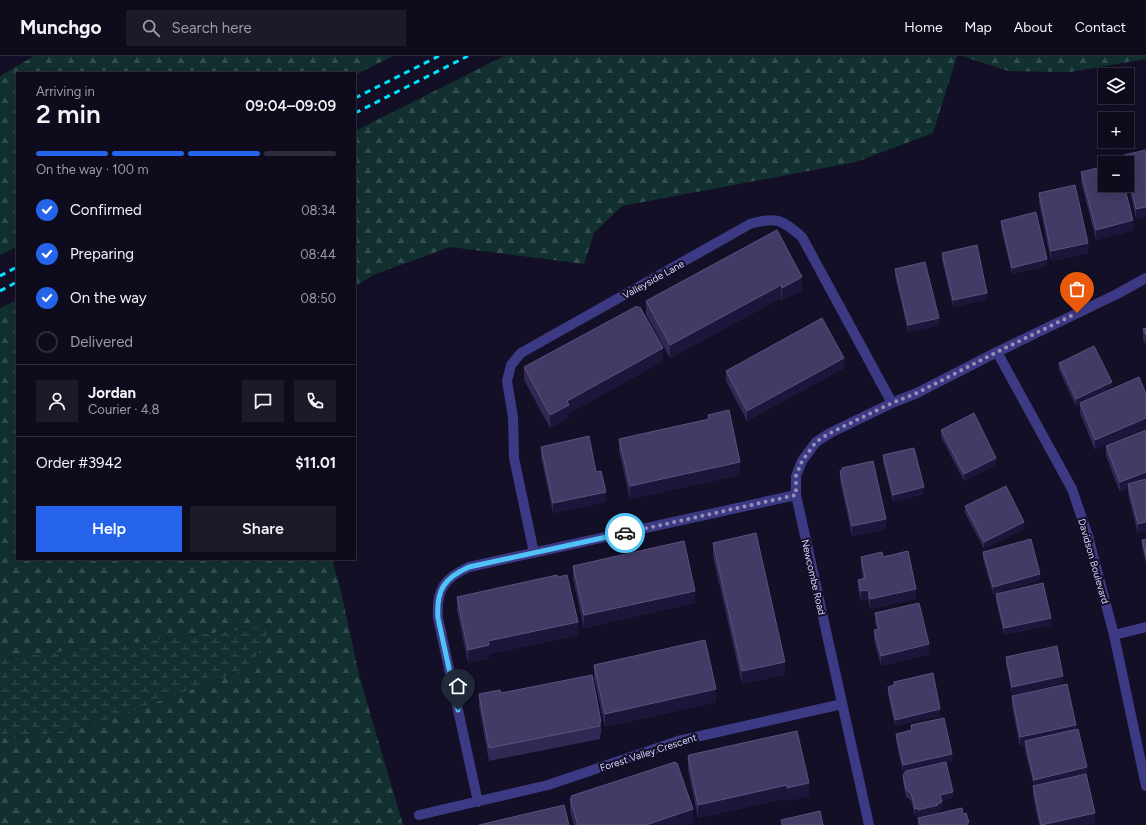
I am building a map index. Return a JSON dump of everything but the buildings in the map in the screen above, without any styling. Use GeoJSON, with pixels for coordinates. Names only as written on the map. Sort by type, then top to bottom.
{"type":"FeatureCollection","features":[{"type":"Feature","properties":{"kind":"street","name":"Valleyside Lane"},"geometry":{"type":"LineString","coordinates":[[534,553],[514,458],[513,417],[507,381],[512,366],[521,353],[750,224],[764,220],[776,220],[786,223],[802,237],[892,403]]}},
{"type":"Feature","properties":{"kind":"street"},"geometry":{"type":"LineString","coordinates":[[997,352],[1117,294],[1146,278]]}},
{"type":"Feature","properties":{"kind":"street","name":"Newcombe Road"},"geometry":{"type":"LineString","coordinates":[[870,825],[796,495],[796,476],[802,461],[816,442],[830,433],[892,403],[917,393],[997,352]]}},
{"type":"Feature","properties":{"kind":"street","name":"Davidson Boulevard"},"geometry":{"type":"LineString","coordinates":[[997,352],[1072,489],[1088,536],[1114,635],[1146,786]]}},
{"type":"Feature","properties":{"kind":"street"},"geometry":{"type":"LineString","coordinates":[[478,802],[438,618],[437,605],[440,593],[446,582],[455,573],[469,567],[796,495]]}},
{"type":"Feature","properties":{"kind":"street"},"geometry":{"type":"LineString","coordinates":[[1114,635],[1146,627]]}},
{"type":"Feature","properties":{"kind":"street","name":"Forest Valley Crescent"},"geometry":{"type":"LineString","coordinates":[[420,815],[548,785],[678,741],[842,704]]}},
{"type":"Feature","properties":{"kind":"green space"},"geometry":{"type":"Polygon","coordinates":[[[34,56],[393,56],[356,74],[356,72],[16,72],[16,247],[0,255],[0,76],[34,56]]]}},
{"type":"Feature","properties":{"kind":"green space"},"geometry":{"type":"Polygon","coordinates":[[[504,56],[957,56],[933,133],[856,162],[622,206],[594,233],[584,264],[450,247],[373,275],[356,286],[356,130],[504,56]]]}},
{"type":"Feature","properties":{"kind":"green space"},"geometry":{"type":"Polygon","coordinates":[[[962,56],[1146,56],[1146,59],[1070,72],[1008,71],[962,56]]]}},
{"type":"Feature","properties":{"kind":"green space"},"geometry":{"type":"Polygon","coordinates":[[[16,300],[16,560],[332,560],[340,587],[359,675],[403,825],[0,825],[0,738],[36,737],[101,722],[252,667],[271,626],[0,659],[0,308],[16,300]]]}},
{"type":"Feature","properties":{"kind":"green space"},"geometry":{"type":"Polygon","coordinates":[[[271,626],[252,667],[101,722],[36,737],[0,738],[0,659],[271,626]]]}},
{"type":"Feature","properties":{"kind":"railway"},"geometry":{"type":"LineString","coordinates":[[356,98],[439,56]]}},
{"type":"Feature","properties":{"kind":"railway"},"geometry":{"type":"LineString","coordinates":[[356,112],[468,56]]}},
{"type":"Feature","properties":{"kind":"railway"},"geometry":{"type":"LineString","coordinates":[[0,276],[16,268]]}},
{"type":"Feature","properties":{"kind":"railway"},"geometry":{"type":"LineString","coordinates":[[0,291],[16,283]]}},
{"type":"Feature","properties":{"kind":"way so far"},"geometry":{"type":"LineString","coordinates":[[625,533],[796,495],[796,476],[802,461],[816,442],[830,433],[892,403],[917,393],[1077,313]]}},
{"type":"Feature","properties":{"kind":"route"},"geometry":{"type":"LineString","coordinates":[[458,710],[438,618],[437,605],[440,593],[446,582],[455,573],[469,567],[625,533]]}}]}
